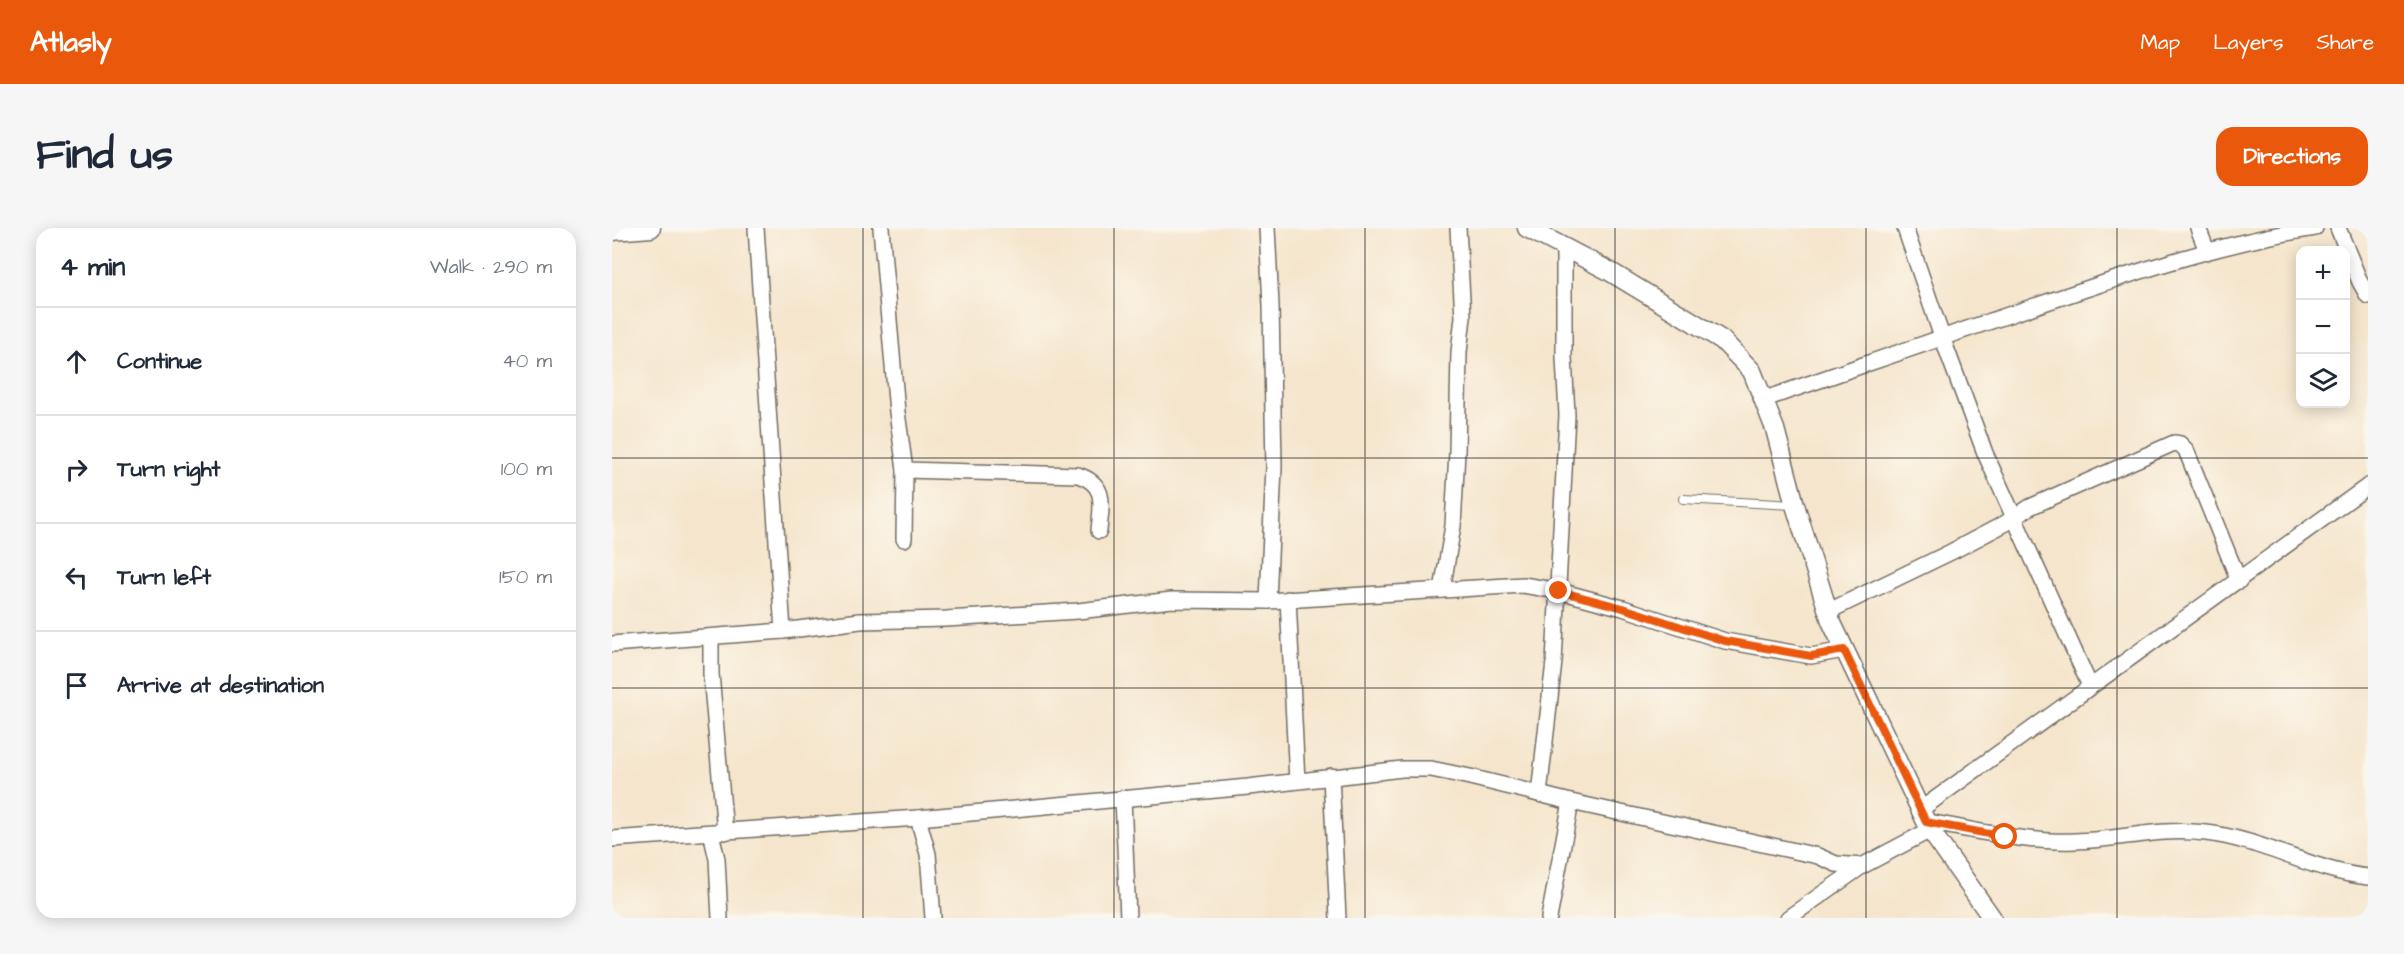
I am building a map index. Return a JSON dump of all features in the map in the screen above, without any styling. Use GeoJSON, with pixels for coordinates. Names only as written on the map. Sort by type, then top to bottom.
{"type":"FeatureCollection","features":[{"type":"Feature","properties":{"kind":"street"},"geometry":{"type":"LineString","coordinates":[[614,230],[651,228]]}},
{"type":"Feature","properties":{"kind":"street"},"geometry":{"type":"LineString","coordinates":[[756,228],[783,631]]}},
{"type":"Feature","properties":{"kind":"street"},"geometry":{"type":"LineString","coordinates":[[881,228],[897,412],[905,470],[904,538]]}},
{"type":"Feature","properties":{"kind":"street"},"geometry":{"type":"LineString","coordinates":[[1267,228],[1274,467],[1268,600]]}},
{"type":"Feature","properties":{"kind":"street"},"geometry":{"type":"LineString","coordinates":[[1442,590],[1454,526],[1459,352],[1463,317],[1458,228]]}},
{"type":"Feature","properties":{"kind":"street"},"geometry":{"type":"LineString","coordinates":[[1527,228],[1609,271],[1722,340],[1752,371],[1775,429],[1827,612],[1925,821],[1992,918]]}},
{"type":"Feature","properties":{"kind":"street"},"geometry":{"type":"LineString","coordinates":[[1905,228],[1942,337],[1986,453],[2090,686]]}},
{"type":"Feature","properties":{"kind":"street"},"geometry":{"type":"LineString","coordinates":[[2198,228],[2207,251]]}},
{"type":"Feature","properties":{"kind":"street"},"geometry":{"type":"LineString","coordinates":[[1765,399],[1942,337],[2207,251],[2261,237],[2315,228]]}},
{"type":"Feature","properties":{"kind":"street"},"geometry":{"type":"LineString","coordinates":[[2338,228],[2368,296]]}},
{"type":"Feature","properties":{"kind":"street"},"geometry":{"type":"LineString","coordinates":[[1539,794],[1554,662],[1568,415],[1564,357],[1564,247]]}},
{"type":"Feature","properties":{"kind":"street"},"geometry":{"type":"LineString","coordinates":[[1827,612],[1951,552],[2030,507],[2167,445],[2180,444],[2186,450],[2239,581]]}},
{"type":"Feature","properties":{"kind":"street"},"geometry":{"type":"LineString","coordinates":[[905,470],[1078,475],[1091,480],[1100,492],[1099,531]]}},
{"type":"Feature","properties":{"kind":"street"},"geometry":{"type":"LineString","coordinates":[[1788,918],[1925,821],[2090,686],[2368,486]]}},
{"type":"Feature","properties":{"kind":"street"},"geometry":{"type":"LineString","coordinates":[[612,644],[783,631],[860,621],[946,619],[1056,612],[1172,600],[1268,600],[1491,585],[1523,585],[1559,591],[1623,608],[1725,641],[1811,656],[1844,650]]}},
{"type":"Feature","properties":{"kind":"street"},"geometry":{"type":"LineString","coordinates":[[1288,599],[1297,781]]}},
{"type":"Feature","properties":{"kind":"street"},"geometry":{"type":"LineString","coordinates":[[711,637],[720,918]]}},
{"type":"Feature","properties":{"kind":"street"},"geometry":{"type":"LineString","coordinates":[[612,839],[918,818],[1402,769],[1431,770],[1470,777],[1571,802],[1818,856],[1836,864],[1862,866]]}},
{"type":"Feature","properties":{"kind":"street"},"geometry":{"type":"LineString","coordinates":[[1330,776],[1338,918]]}},
{"type":"Feature","properties":{"kind":"street"},"geometry":{"type":"LineString","coordinates":[[1123,798],[1128,918]]}},
{"type":"Feature","properties":{"kind":"street"},"geometry":{"type":"LineString","coordinates":[[1549,918],[1571,802]]}},
{"type":"Feature","properties":{"kind":"street"},"geometry":{"type":"LineString","coordinates":[[918,818],[928,854],[933,918]]}},
{"type":"Feature","properties":{"kind":"street"},"geometry":{"type":"LineString","coordinates":[[1925,821],[2005,837],[2049,841],[2098,840],[2168,830],[2206,833],[2221,835],[2293,858],[2368,877]]}},
{"type":"Feature","properties":{"kind":"lane"},"geometry":{"type":"LineString","coordinates":[[1683,499],[1795,505]]}},
{"type":"Feature","properties":{"kind":"route"},"geometry":{"type":"LineString","coordinates":[[1559,591],[1623,608],[1725,641],[1811,656],[1844,650],[1926,822],[2005,837]]}}]}
